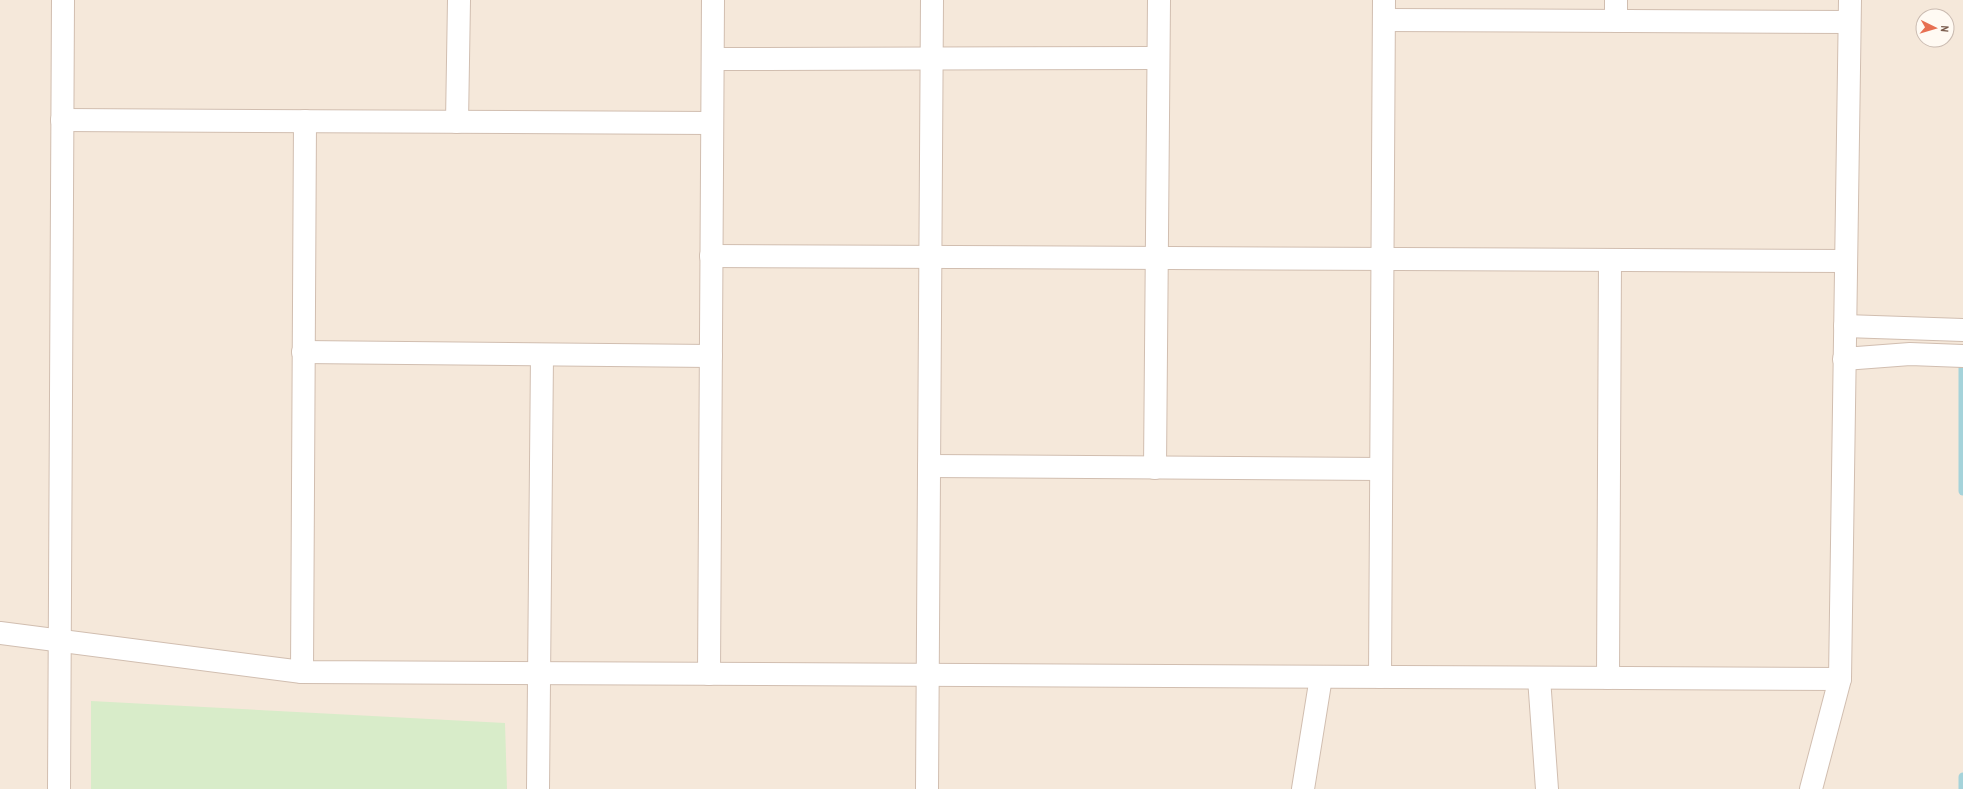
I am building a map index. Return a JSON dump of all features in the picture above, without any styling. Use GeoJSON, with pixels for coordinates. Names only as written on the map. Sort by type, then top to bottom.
{"type":"FeatureCollection","features":[{"type":"Feature","properties":{"kind":"street"},"geometry":{"type":"LineString","coordinates":[[59,789],[63,0]]}},
{"type":"Feature","properties":{"kind":"street"},"geometry":{"type":"LineString","coordinates":[[457,122],[459,0]]}},
{"type":"Feature","properties":{"kind":"street"},"geometry":{"type":"LineString","coordinates":[[709,674],[713,0]]}},
{"type":"Feature","properties":{"kind":"street"},"geometry":{"type":"LineString","coordinates":[[927,789],[932,0]]}},
{"type":"Feature","properties":{"kind":"street"},"geometry":{"type":"LineString","coordinates":[[1155,468],[1159,0]]}},
{"type":"Feature","properties":{"kind":"street"},"geometry":{"type":"LineString","coordinates":[[1616,0],[1616,21]]}},
{"type":"Feature","properties":{"kind":"street"},"geometry":{"type":"LineString","coordinates":[[1811,789],[1840,679],[1850,0]]}},
{"type":"Feature","properties":{"kind":"street"},"geometry":{"type":"LineString","coordinates":[[1380,677],[1384,10],[1616,21],[1849,22]]}},
{"type":"Feature","properties":{"kind":"street"},"geometry":{"type":"LineString","coordinates":[[713,59],[1158,58]]}},
{"type":"Feature","properties":{"kind":"street"},"geometry":{"type":"LineString","coordinates":[[62,120],[712,124]]}},
{"type":"Feature","properties":{"kind":"street"},"geometry":{"type":"LineString","coordinates":[[302,672],[305,121]]}},
{"type":"Feature","properties":{"kind":"street"},"geometry":{"type":"LineString","coordinates":[[711,256],[1846,261]]}},
{"type":"Feature","properties":{"kind":"street"},"geometry":{"type":"LineString","coordinates":[[1608,678],[1610,260]]}},
{"type":"Feature","properties":{"kind":"street"},"geometry":{"type":"LineString","coordinates":[[1845,326],[1915,327],[1963,330]]}},
{"type":"Feature","properties":{"kind":"street"},"geometry":{"type":"LineString","coordinates":[[304,352],[711,356]]}},
{"type":"Feature","properties":{"kind":"street"},"geometry":{"type":"LineString","coordinates":[[538,789],[542,354]]}},
{"type":"Feature","properties":{"kind":"street"},"geometry":{"type":"LineString","coordinates":[[1844,359],[1910,354],[1963,356]]}},
{"type":"Feature","properties":{"kind":"street"},"geometry":{"type":"LineString","coordinates":[[929,466],[1382,469]]}},
{"type":"Feature","properties":{"kind":"street"},"geometry":{"type":"LineString","coordinates":[[0,633],[302,672],[1840,679]]}},
{"type":"Feature","properties":{"kind":"street"},"geometry":{"type":"LineString","coordinates":[[1303,789],[1321,677]]}},
{"type":"Feature","properties":{"kind":"street"},"geometry":{"type":"LineString","coordinates":[[1539,678],[1547,789]]}},
{"type":"Feature","properties":{"kind":"shaded area"},"geometry":{"type":"Polygon","coordinates":[[[0,0],[1963,0],[1963,789],[0,789],[0,0]]]}},
{"type":"Feature","properties":{"kind":"green space"},"geometry":{"type":"Polygon","coordinates":[[[91,701],[505,723],[507,789],[91,789],[91,701]]]}},
{"type":"Feature","properties":{"kind":"waterway"},"geometry":{"type":"LineString","coordinates":[[1963,365],[1963,491]]}},
{"type":"Feature","properties":{"kind":"waterway"},"geometry":{"type":"LineString","coordinates":[[1963,777],[1963,789]]}}]}
